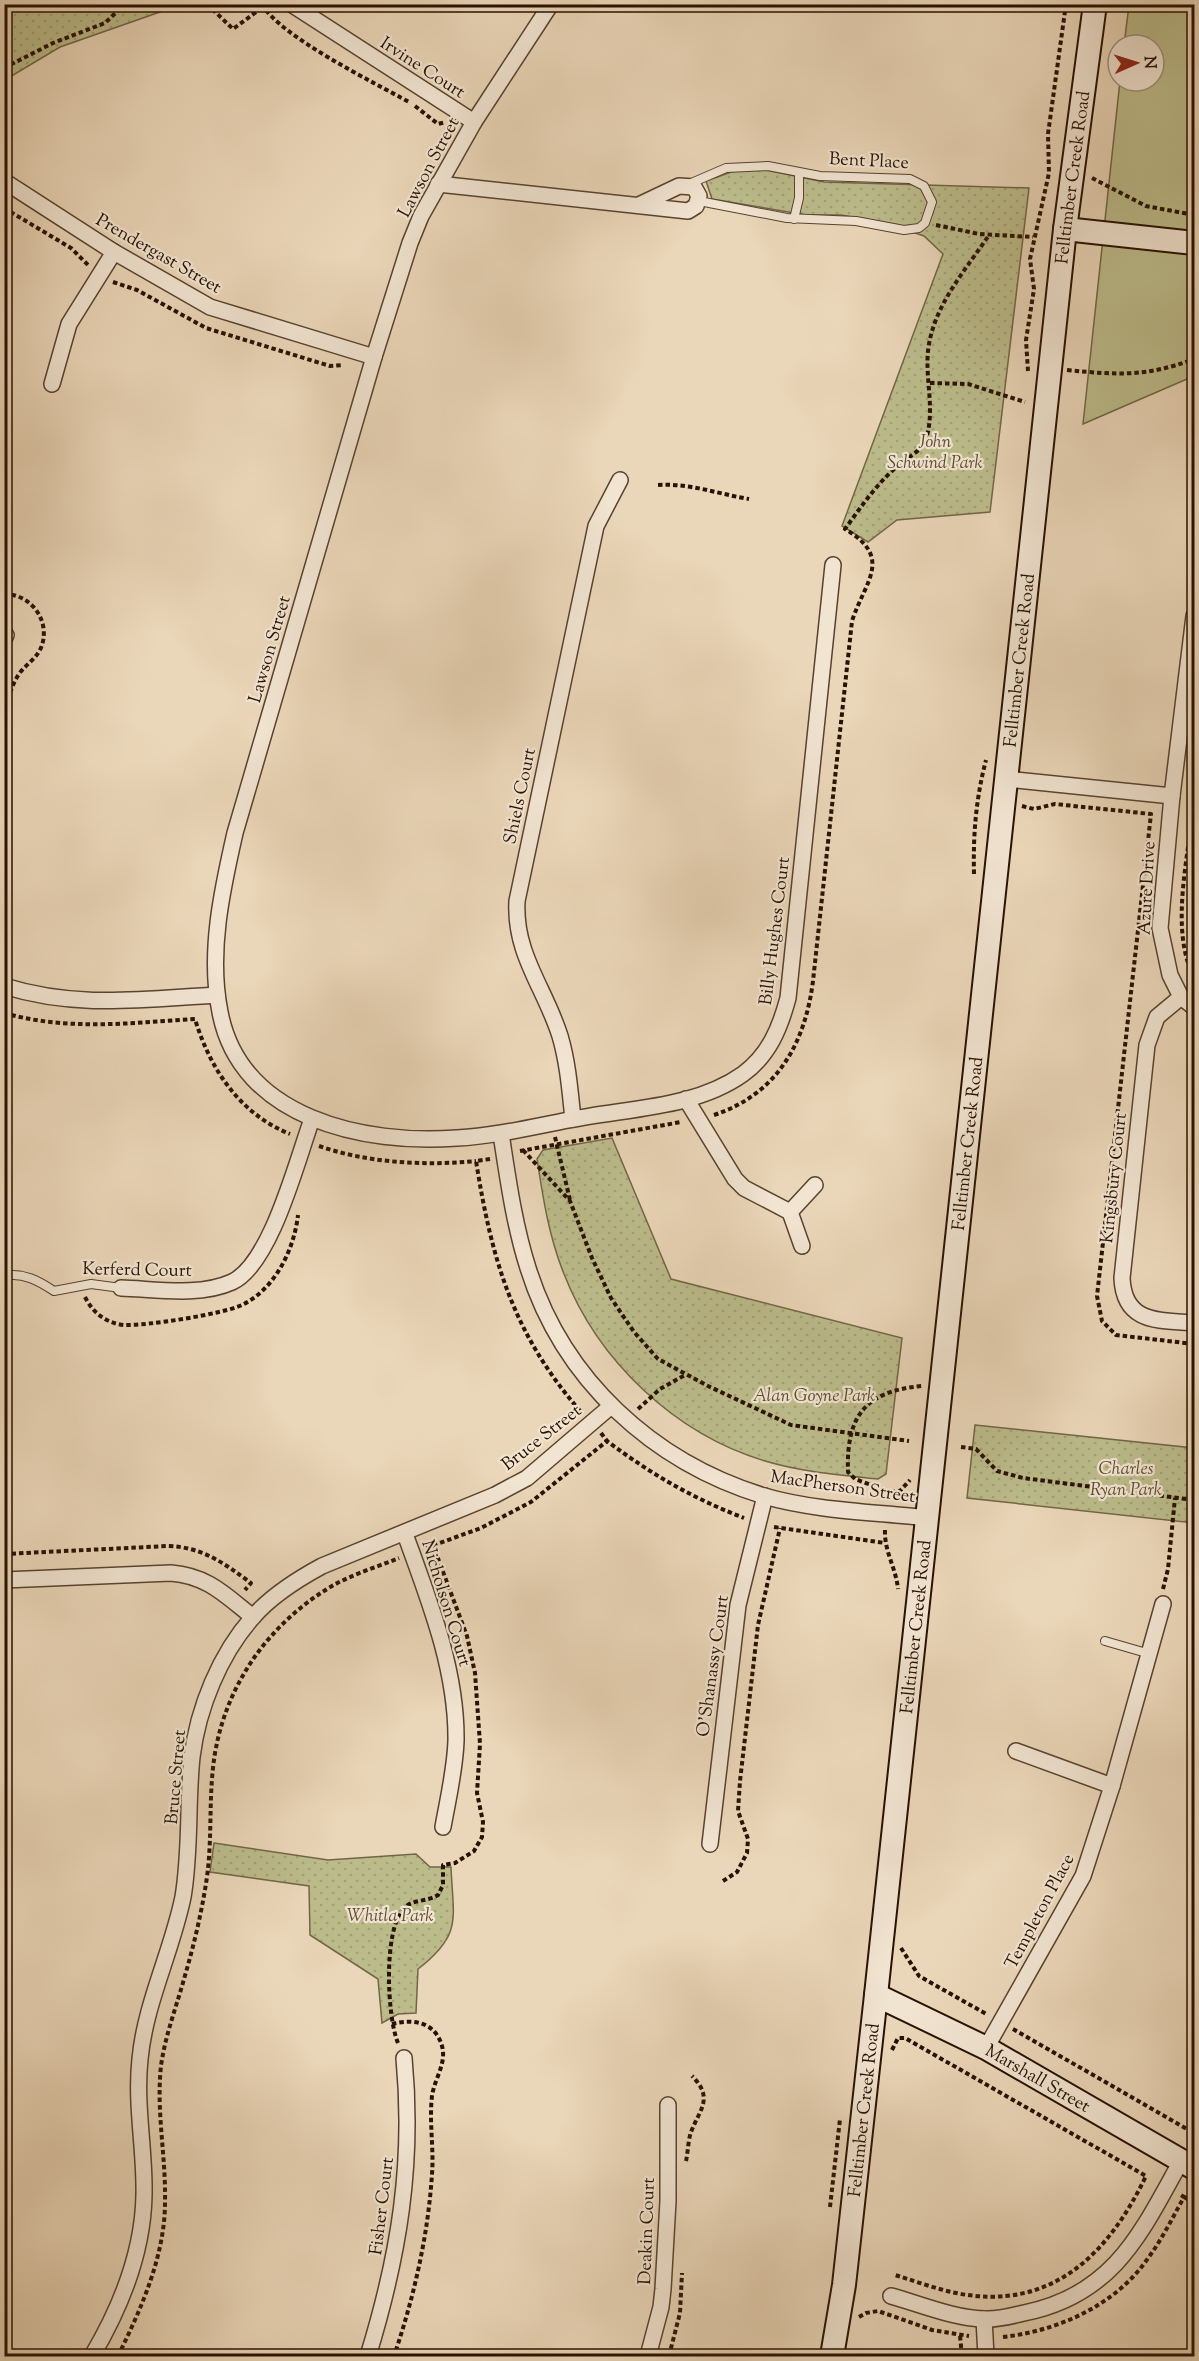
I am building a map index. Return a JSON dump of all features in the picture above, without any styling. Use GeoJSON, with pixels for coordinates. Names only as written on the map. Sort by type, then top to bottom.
{"type":"FeatureCollection","features":[{"type":"Feature","properties":{"kind":"main road","name":"Felltimber Creek Road"},"geometry":{"type":"LineString","coordinates":[[832,2356],[844,2285],[1004,803],[1039,369],[1065,229],[1095,4]]}},
{"type":"Feature","properties":{"kind":"main road"},"geometry":{"type":"LineString","coordinates":[[1065,229],[1194,243]]}},
{"type":"Feature","properties":{"kind":"main road","name":"Marshall Street"},"geometry":{"type":"LineString","coordinates":[[876,1995],[986,2048],[1188,2164]]}},
{"type":"Feature","properties":{"kind":"main road","name":"Felltimber Creek Road"},"geometry":{"type":"LineString","coordinates":[[842,2356],[844,2285]]}},
{"type":"Feature","properties":{"kind":"street","name":"Irvine Court"},"geometry":{"type":"LineString","coordinates":[[291,4],[474,122]]}},
{"type":"Feature","properties":{"kind":"street","name":"Lawson Street"},"geometry":{"type":"LineString","coordinates":[[505,1133],[456,1138],[407,1139],[374,1135],[312,1119],[290,1109],[265,1091],[245,1070],[230,1043],[220,1014],[217,994],[217,940],[223,886],[235,833],[374,357],[410,243],[421,216],[474,122],[551,4]]}},
{"type":"Feature","properties":{"kind":"street","name":"Prendergast Street"},"geometry":{"type":"LineString","coordinates":[[4,181],[114,252],[210,307],[374,357]]}},
{"type":"Feature","properties":{"kind":"street","name":"Bent Place"},"geometry":{"type":"LineString","coordinates":[[438,184],[688,211],[696,207],[699,201]]}},
{"type":"Feature","properties":{"kind":"street","name":"Bent Place"},"geometry":{"type":"LineString","coordinates":[[639,205],[656,199],[679,186],[688,185]]}},
{"type":"Feature","properties":{"kind":"street"},"geometry":{"type":"LineString","coordinates":[[688,185],[697,191],[699,201]]}},
{"type":"Feature","properties":{"kind":"street"},"geometry":{"type":"LineString","coordinates":[[52,384],[69,324],[114,252]]}},
{"type":"Feature","properties":{"kind":"street","name":"Shiels Court"},"geometry":{"type":"LineString","coordinates":[[573,1119],[560,1035],[522,948],[516,922],[517,901],[596,526],[620,480]]}},
{"type":"Feature","properties":{"kind":"street","name":"Billy Hughes Court"},"geometry":{"type":"LineString","coordinates":[[505,1133],[686,1099],[716,1089],[743,1074],[766,1052],[780,1026],[788,998],[832,565]]}},
{"type":"Feature","properties":{"kind":"street","name":"Azure Drive"},"geometry":{"type":"LineString","coordinates":[[1194,616],[1172,796],[1160,928],[1170,975],[1181,997],[1194,1007]]}},
{"type":"Feature","properties":{"kind":"street"},"geometry":{"type":"LineString","coordinates":[[1006,779],[1172,796]]}},
{"type":"Feature","properties":{"kind":"street"},"geometry":{"type":"LineString","coordinates":[[4,986],[52,999],[82,1002],[217,994]]}},
{"type":"Feature","properties":{"kind":"street","name":"Kingsbury Court"},"geometry":{"type":"LineString","coordinates":[[1181,997],[1157,1017],[1149,1035],[1122,1278],[1127,1303],[1136,1312],[1156,1320],[1194,1323]]}},
{"type":"Feature","properties":{"kind":"street"},"geometry":{"type":"LineString","coordinates":[[686,1099],[735,1179],[744,1188],[790,1212],[802,1246]]}},
{"type":"Feature","properties":{"kind":"street","name":"Kerferd Court"},"geometry":{"type":"LineString","coordinates":[[121,1288],[200,1290],[232,1282],[252,1266],[268,1242],[312,1119]]}},
{"type":"Feature","properties":{"kind":"street","name":"MacPherson Street"},"geometry":{"type":"LineString","coordinates":[[505,1133],[505,1158],[516,1222],[528,1269],[543,1307],[565,1346],[610,1407],[650,1440],[688,1464],[765,1496],[927,1518]]}},
{"type":"Feature","properties":{"kind":"street"},"geometry":{"type":"LineString","coordinates":[[790,1212],[815,1185]]}},
{"type":"Feature","properties":{"kind":"street","name":"Bruce Street"},"geometry":{"type":"LineString","coordinates":[[92,2356],[111,2324],[126,2291],[139,2236],[144,2193],[138,2088],[140,2056],[183,1897],[189,1852],[192,1758],[197,1728],[208,1694],[226,1656],[253,1617],[298,1579],[322,1566],[405,1534],[495,1495],[527,1478],[610,1407]]}},
{"type":"Feature","properties":{"kind":"street","name":"O'Shanassy Court"},"geometry":{"type":"LineString","coordinates":[[710,1844],[738,1605],[765,1496]]}},
{"type":"Feature","properties":{"kind":"street","name":"Nicholson Court"},"geometry":{"type":"LineString","coordinates":[[405,1534],[441,1640],[454,1706],[455,1757],[442,1827]]}},
{"type":"Feature","properties":{"kind":"street"},"geometry":{"type":"LineString","coordinates":[[4,1580],[190,1574],[212,1584],[253,1617]]}},
{"type":"Feature","properties":{"kind":"street","name":"Templeton Place"},"geometry":{"type":"LineString","coordinates":[[986,2048],[1083,1876],[1112,1786],[1163,1604]]}},
{"type":"Feature","properties":{"kind":"street"},"geometry":{"type":"LineString","coordinates":[[1016,1751],[1112,1786]]}},
{"type":"Feature","properties":{"kind":"street","name":"Fisher Court"},"geometry":{"type":"LineString","coordinates":[[368,2356],[392,2273],[404,2200],[408,2116],[404,2058]]}},
{"type":"Feature","properties":{"kind":"street","name":"Deakin Court"},"geometry":{"type":"LineString","coordinates":[[648,2356],[661,2307],[663,2289],[668,2201],[668,2105]]}},
{"type":"Feature","properties":{"kind":"street"},"geometry":{"type":"LineString","coordinates":[[891,2296],[963,2316],[984,2319],[1038,2310],[1064,2302],[1116,2266],[1138,2238],[1188,2164]]}},
{"type":"Feature","properties":{"kind":"street"},"geometry":{"type":"LineString","coordinates":[[984,2319],[986,2356]]}},
{"type":"Feature","properties":{"kind":"lane","name":"Bent Place"},"geometry":{"type":"LineString","coordinates":[[688,185],[714,171],[733,167],[768,166],[799,173],[915,181],[927,189],[931,197],[930,213],[925,223],[919,228],[904,230],[849,220],[794,219],[699,201]]}},
{"type":"Feature","properties":{"kind":"lane"},"geometry":{"type":"LineString","coordinates":[[794,219],[799,194],[799,173]]}},
{"type":"Feature","properties":{"kind":"lane","name":"Kerferd Court"},"geometry":{"type":"LineString","coordinates":[[4,1276],[23,1276],[37,1280],[54,1291],[91,1284],[121,1288]]}},
{"type":"Feature","properties":{"kind":"lane"},"geometry":{"type":"LineString","coordinates":[[1105,1641],[1150,1654]]}},
{"type":"Feature","properties":{"kind":"path"},"geometry":{"type":"LineString","coordinates":[[4,68],[52,43],[105,23],[125,4]]}},
{"type":"Feature","properties":{"kind":"path"},"geometry":{"type":"LineString","coordinates":[[207,4],[233,29],[264,5],[272,18],[303,40],[414,105],[438,124],[443,124],[459,113]]}},
{"type":"Feature","properties":{"kind":"path"},"geometry":{"type":"LineString","coordinates":[[1049,172],[1091,178],[1106,183],[1146,206],[1194,215]]}},
{"type":"Feature","properties":{"kind":"path"},"geometry":{"type":"LineString","coordinates":[[925,223],[989,235],[1033,237]]}},
{"type":"Feature","properties":{"kind":"path"},"geometry":{"type":"LineString","coordinates":[[885,1543],[757,1524],[687,1493],[650,1473],[607,1441],[555,1383],[536,1353],[505,1289],[489,1233],[476,1161],[505,1158],[523,1150],[699,1119],[729,1110],[753,1097],[775,1076],[800,1040],[808,1013],[852,621],[870,584],[874,566],[868,549],[845,529],[881,481],[923,445],[930,404],[928,350],[938,313],[989,235]]}},
{"type":"Feature","properties":{"kind":"path"},"geometry":{"type":"LineString","coordinates":[[1039,369],[1102,374],[1149,373],[1164,370],[1194,358]]}},
{"type":"Feature","properties":{"kind":"path"},"geometry":{"type":"LineString","coordinates":[[930,383],[968,384],[1025,402]]}},
{"type":"Feature","properties":{"kind":"path"},"geometry":{"type":"LineString","coordinates":[[658,485],[694,485],[716,494],[749,499]]}},
{"type":"Feature","properties":{"kind":"path"},"geometry":{"type":"LineString","coordinates":[[4,594],[20,597],[32,604],[41,617],[44,632],[39,654],[16,680],[4,709]]}},
{"type":"Feature","properties":{"kind":"path"},"geometry":{"type":"LineString","coordinates":[[1194,802],[1182,924],[1187,963],[1194,977]]}},
{"type":"Feature","properties":{"kind":"path"},"geometry":{"type":"LineString","coordinates":[[1004,803],[1030,809],[1055,804],[1151,814],[1097,1296],[1102,1321],[1116,1335],[1194,1344]]}},
{"type":"Feature","properties":{"kind":"path"},"geometry":{"type":"LineString","coordinates":[[552,1123],[570,1201],[592,1258],[611,1298],[634,1332],[658,1359],[791,1425],[909,1441]]}},
{"type":"Feature","properties":{"kind":"path"},"geometry":{"type":"LineString","coordinates":[[505,1133],[570,1201]]}},
{"type":"Feature","properties":{"kind":"path"},"geometry":{"type":"LineString","coordinates":[[627,1421],[655,1393],[686,1374]]}},
{"type":"Feature","properties":{"kind":"path"},"geometry":{"type":"LineString","coordinates":[[891,1492],[855,1479],[849,1472],[850,1434],[863,1409],[885,1392],[923,1386]]}},
{"type":"Feature","properties":{"kind":"path"},"geometry":{"type":"LineString","coordinates":[[118,2356],[147,2289],[165,2212],[165,2166],[159,2096],[161,2064],[171,2018],[197,1932],[206,1887],[213,1829],[213,1768],[222,1724],[238,1684],[255,1654],[299,1608],[343,1580],[481,1528],[510,1514],[566,1476],[607,1441]]}},
{"type":"Feature","properties":{"kind":"path"},"geometry":{"type":"LineString","coordinates":[[961,1447],[976,1449],[997,1471],[1023,1478],[1194,1500]]}},
{"type":"Feature","properties":{"kind":"path"},"geometry":{"type":"LineString","coordinates":[[1163,1604],[1163,1585],[1168,1569],[1175,1498]]}},
{"type":"Feature","properties":{"kind":"path"},"geometry":{"type":"LineString","coordinates":[[723,1881],[737,1872],[747,1853],[748,1839],[738,1811],[740,1781],[758,1625],[780,1528]]}},
{"type":"Feature","properties":{"kind":"path"},"geometry":{"type":"LineString","coordinates":[[404,2058],[390,2017],[393,1935],[399,1916],[405,1907],[434,1898],[440,1892],[443,1865]]}},
{"type":"Feature","properties":{"kind":"path"},"geometry":{"type":"LineString","coordinates":[[881,1945],[900,1948],[919,1976],[1194,2133]]}},
{"type":"Feature","properties":{"kind":"path"},"geometry":{"type":"LineString","coordinates":[[867,2061],[884,2062],[898,2038],[905,2038],[1146,2176],[1121,2223],[1105,2244],[1079,2268],[1043,2287],[1021,2293],[984,2296],[957,2293],[895,2275]]}},
{"type":"Feature","properties":{"kind":"path"},"geometry":{"type":"LineString","coordinates":[[1184,2197],[1194,2203]]}},
{"type":"Feature","properties":{"kind":"path"},"geometry":{"type":"LineString","coordinates":[[857,2325],[860,2316],[878,2312],[932,2330],[960,2336],[962,2356]]}},
{"type":"Feature","properties":{"kind":"green space"},"geometry":{"type":"Polygon","coordinates":[[[4,5],[180,5],[60,47],[5,80],[4,5]]]}},
{"type":"Feature","properties":{"kind":"green space"},"geometry":{"type":"Polygon","coordinates":[[[1129,5],[1178,5],[1194,17],[1194,376],[1083,424],[1119,93],[1166,93],[1166,33],[1126,33],[1129,5]]]}},
{"type":"Feature","properties":{"kind":"green space","name":"John Schwind Park"},"geometry":{"type":"Polygon","coordinates":[[[737,170],[766,170],[824,182],[1029,188],[990,512],[897,520],[868,542],[842,526],[943,254],[924,236],[886,223],[841,215],[806,215],[712,199],[706,181],[737,170]]]}},
{"type":"Feature","properties":{"kind":"green space","name":"Alan Goyne Park"},"geometry":{"type":"Polygon","coordinates":[[[612,1138],[671,1279],[902,1338],[886,1474],[878,1479],[807,1470],[779,1465],[732,1449],[700,1433],[671,1413],[619,1364],[597,1336],[564,1274],[550,1232],[537,1159],[543,1150],[612,1138]]]}},
{"type":"Feature","properties":{"kind":"green space","name":"Charles Ryan Park"},"geometry":{"type":"Polygon","coordinates":[[[975,1425],[1194,1448],[1194,1523],[967,1498],[975,1425]]]}},
{"type":"Feature","properties":{"kind":"green space","name":"Whitla Park"},"geometry":{"type":"Polygon","coordinates":[[[214,1843],[328,1860],[416,1854],[430,1867],[451,1867],[452,1924],[449,1935],[442,1946],[418,1969],[416,2013],[398,2014],[382,2023],[378,1979],[310,1935],[309,1886],[210,1872],[214,1843]]]}}]}
